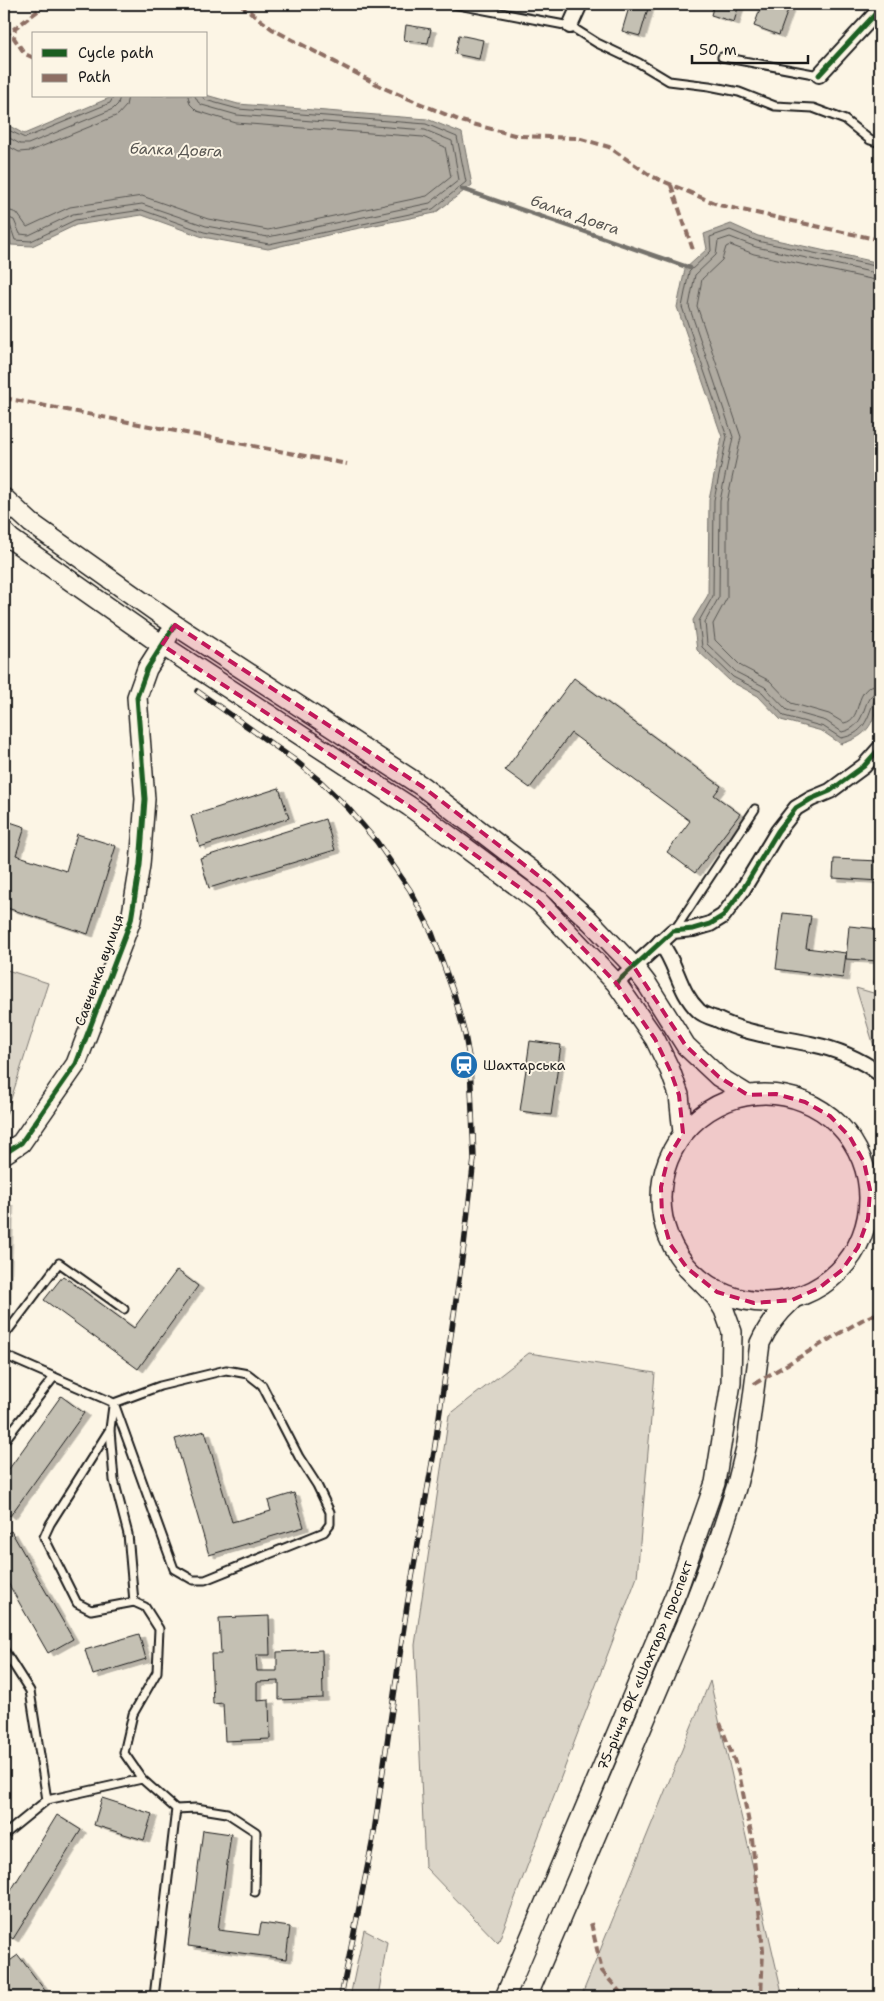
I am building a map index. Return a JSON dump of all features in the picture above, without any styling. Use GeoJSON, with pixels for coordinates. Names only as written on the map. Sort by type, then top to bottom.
{"type":"FeatureCollection","features":[{"type":"Feature","properties":{"kind":"main road"},"geometry":{"type":"LineString","coordinates":[[4,498],[30,523],[175,626],[423,787],[548,883],[590,921],[648,984],[686,1046],[719,1077],[748,1095]]}},
{"type":"Feature","properties":{"kind":"main road"},"geometry":{"type":"LineString","coordinates":[[4,532],[11,539],[162,646],[409,806],[539,902],[616,983],[655,1039],[670,1070],[679,1095],[683,1133]]}},
{"type":"Feature","properties":{"kind":"main road","name":"Савченка вулиця"},"geometry":{"type":"LineString","coordinates":[[4,1154],[21,1143],[76,1064],[131,920],[140,865],[146,799],[137,697],[147,669],[175,626]]}},
{"type":"Feature","properties":{"kind":"main road"},"geometry":{"type":"LineString","coordinates":[[776,1094],[805,1102],[830,1116],[850,1137],[864,1162],[870,1190],[868,1219],[858,1247],[842,1270],[819,1288],[792,1300],[774,1303],[754,1303],[735,1299],[717,1292],[687,1268],[670,1244],[662,1216],[661,1187],[668,1158],[683,1133],[696,1119],[712,1108],[729,1100],[748,1095],[776,1094]]}},
{"type":"Feature","properties":{"kind":"main road","name":"75-річчя ФК «Шахтар» проспект"},"geometry":{"type":"LineString","coordinates":[[505,1997],[677,1591],[715,1483],[731,1383],[732,1332],[724,1310],[716,1297],[687,1268]]}},
{"type":"Feature","properties":{"kind":"main road","name":"75-річчя ФК «Шахтар» проспект"},"geometry":{"type":"LineString","coordinates":[[527,1997],[689,1616],[720,1537],[736,1488],[747,1444],[760,1343],[771,1321],[792,1300]]}},
{"type":"Feature","properties":{"kind":"street"},"geometry":{"type":"LineString","coordinates":[[570,26],[580,4]]}},
{"type":"Feature","properties":{"kind":"street"},"geometry":{"type":"LineString","coordinates":[[819,75],[846,48],[880,9]]}},
{"type":"Feature","properties":{"kind":"street"},"geometry":{"type":"LineString","coordinates":[[616,983],[673,931],[693,929],[710,924],[724,916],[743,889],[778,831],[796,808],[811,798],[830,791],[864,766],[880,748]]}},
{"type":"Feature","properties":{"kind":"street"},"geometry":{"type":"LineString","coordinates":[[660,942],[674,963],[686,996],[700,1012],[728,1025],[763,1036],[812,1044],[837,1051],[880,1074]]}},
{"type":"Feature","properties":{"kind":"lane"},"geometry":{"type":"LineString","coordinates":[[454,4],[570,26],[597,43],[639,63],[669,82],[709,86],[739,92],[775,106],[813,108],[845,120],[870,140],[880,143]]}},
{"type":"Feature","properties":{"kind":"lane"},"geometry":{"type":"LineString","coordinates":[[722,57],[819,75]]}},
{"type":"Feature","properties":{"kind":"lane"},"geometry":{"type":"LineString","coordinates":[[673,931],[755,809]]}},
{"type":"Feature","properties":{"kind":"lane"},"geometry":{"type":"LineString","coordinates":[[4,1336],[59,1263],[124,1309]]}},
{"type":"Feature","properties":{"kind":"lane"},"geometry":{"type":"LineString","coordinates":[[4,1355],[114,1403],[160,1386],[226,1370],[248,1374],[262,1385],[299,1457],[318,1484],[330,1512],[330,1524],[324,1532],[315,1536],[205,1580],[192,1580],[174,1569],[114,1403]]}},
{"type":"Feature","properties":{"kind":"lane"},"geometry":{"type":"LineString","coordinates":[[4,1441],[54,1377]]}},
{"type":"Feature","properties":{"kind":"lane"},"geometry":{"type":"LineString","coordinates":[[114,1403],[110,1429],[114,1480],[128,1534],[134,1602]]}},
{"type":"Feature","properties":{"kind":"lane"},"geometry":{"type":"LineString","coordinates":[[110,1429],[50,1524],[44,1537],[77,1603],[91,1610],[134,1602],[146,1607],[159,1628],[157,1672],[133,1714],[124,1752],[142,1779],[176,1809],[196,1808],[227,1813],[256,1832],[255,1892]]}},
{"type":"Feature","properties":{"kind":"lane"},"geometry":{"type":"LineString","coordinates":[[4,1650],[30,1691],[47,1800]]}},
{"type":"Feature","properties":{"kind":"lane"},"geometry":{"type":"LineString","coordinates":[[4,1835],[47,1800],[142,1779]]}},
{"type":"Feature","properties":{"kind":"lane"},"geometry":{"type":"LineString","coordinates":[[154,1997],[176,1809]]}},
{"type":"Feature","properties":{"kind":"highlighted area"},"geometry":{"type":"Polygon","coordinates":[[[175,625],[423,787],[548,883],[634,967],[686,1046],[719,1077],[748,1095],[776,1094],[805,1102],[830,1116],[850,1137],[864,1162],[870,1190],[868,1219],[858,1247],[842,1270],[819,1288],[792,1300],[754,1303],[717,1292],[687,1268],[670,1244],[662,1216],[661,1187],[668,1158],[683,1133],[679,1095],[670,1070],[655,1039],[616,983],[539,902],[409,806],[162,645],[175,625]]]}},
{"type":"Feature","properties":{"kind":"shaded area"},"geometry":{"type":"Polygon","coordinates":[[[4,969],[48,983],[4,1121],[4,969]]]}},
{"type":"Feature","properties":{"kind":"shaded area"},"geometry":{"type":"Polygon","coordinates":[[[856,988],[880,995],[880,1050],[874,1046],[856,988]]]}},
{"type":"Feature","properties":{"kind":"shaded area"},"geometry":{"type":"Polygon","coordinates":[[[529,1353],[655,1373],[637,1577],[498,1943],[425,1867],[415,1645],[449,1415],[529,1353]]]}},
{"type":"Feature","properties":{"kind":"shaded area"},"geometry":{"type":"Polygon","coordinates":[[[710,1681],[783,1997],[581,1997],[710,1681]]]}},
{"type":"Feature","properties":{"kind":"shaded area"},"geometry":{"type":"Polygon","coordinates":[[[364,1930],[387,1942],[378,1997],[350,1997],[364,1930]]]}},
{"type":"Feature","properties":{"kind":"water"},"geometry":{"type":"Polygon","coordinates":[[[208,96],[238,104],[427,119],[462,133],[472,185],[435,213],[268,249],[203,237],[142,215],[76,225],[32,246],[11,245],[4,220],[4,123],[24,134],[109,98],[208,98],[208,96]]]}},
{"type":"Feature","properties":{"kind":"water"},"geometry":{"type":"Polygon","coordinates":[[[731,224],[758,236],[880,263],[880,694],[875,713],[865,732],[841,744],[822,731],[781,720],[758,696],[730,681],[697,650],[693,620],[708,595],[709,500],[722,437],[677,307],[685,269],[707,249],[704,234],[731,224]]]}},
{"type":"Feature","properties":{"kind":"building"},"geometry":{"type":"Polygon","coordinates":[[[630,4],[649,5],[640,36],[622,31],[630,4]]]}},
{"type":"Feature","properties":{"kind":"building"},"geometry":{"type":"Polygon","coordinates":[[[714,4],[739,4],[734,22],[711,15],[714,4]]]}},
{"type":"Feature","properties":{"kind":"building"},"geometry":{"type":"Polygon","coordinates":[[[762,4],[790,4],[779,35],[754,26],[762,4]]]}},
{"type":"Feature","properties":{"kind":"building"},"geometry":{"type":"Polygon","coordinates":[[[406,25],[431,29],[428,43],[404,40],[406,25]]]}},
{"type":"Feature","properties":{"kind":"building"},"geometry":{"type":"Polygon","coordinates":[[[459,35],[483,40],[479,59],[455,54],[459,35]]]}},
{"type":"Feature","properties":{"kind":"building"},"geometry":{"type":"Polygon","coordinates":[[[574,678],[721,786],[714,795],[740,814],[695,873],[667,852],[690,821],[571,733],[530,788],[505,770],[574,678]]]}},
{"type":"Feature","properties":{"kind":"building"},"geometry":{"type":"Polygon","coordinates":[[[279,788],[289,818],[200,847],[191,816],[279,788]]]}},
{"type":"Feature","properties":{"kind":"building"},"geometry":{"type":"Polygon","coordinates":[[[325,819],[335,850],[209,888],[200,858],[325,819]]]}},
{"type":"Feature","properties":{"kind":"building"},"geometry":{"type":"Polygon","coordinates":[[[4,820],[25,827],[16,855],[66,871],[77,834],[116,846],[88,934],[4,907],[4,820]]]}},
{"type":"Feature","properties":{"kind":"building"},"geometry":{"type":"Polygon","coordinates":[[[834,859],[880,861],[880,881],[833,878],[834,859]]]}},
{"type":"Feature","properties":{"kind":"building"},"geometry":{"type":"Polygon","coordinates":[[[783,913],[811,916],[806,948],[846,953],[843,978],[776,969],[783,913]]]}},
{"type":"Feature","properties":{"kind":"building"},"geometry":{"type":"Polygon","coordinates":[[[849,926],[880,929],[880,961],[846,959],[849,926]]]}},
{"type":"Feature","properties":{"kind":"building"},"geometry":{"type":"Polygon","coordinates":[[[878,966],[880,966],[880,984],[874,983],[878,966]]]}},
{"type":"Feature","properties":{"kind":"building","name":"Шахтарська"},"geometry":{"type":"Polygon","coordinates":[[[530,1041],[561,1045],[551,1115],[520,1111],[530,1041]]]}},
{"type":"Feature","properties":{"kind":"building"},"geometry":{"type":"Polygon","coordinates":[[[4,1202],[8,1203],[5,1302],[4,1302],[4,1202]]]}},
{"type":"Feature","properties":{"kind":"building"},"geometry":{"type":"Polygon","coordinates":[[[177,1270],[198,1286],[138,1369],[44,1300],[63,1276],[134,1328],[177,1270]]]}},
{"type":"Feature","properties":{"kind":"building"},"geometry":{"type":"Polygon","coordinates":[[[61,1396],[84,1413],[10,1516],[4,1511],[4,1476],[61,1396]]]}},
{"type":"Feature","properties":{"kind":"building"},"geometry":{"type":"Polygon","coordinates":[[[205,1431],[232,1522],[271,1511],[268,1501],[294,1493],[304,1527],[209,1555],[175,1439],[205,1431]]]}},
{"type":"Feature","properties":{"kind":"building"},"geometry":{"type":"Polygon","coordinates":[[[11,1531],[73,1639],[48,1653],[4,1576],[4,1535],[11,1531]]]}},
{"type":"Feature","properties":{"kind":"building"},"geometry":{"type":"Polygon","coordinates":[[[269,1616],[270,1655],[256,1655],[257,1671],[277,1671],[277,1652],[322,1650],[323,1698],[279,1700],[279,1681],[257,1682],[257,1701],[269,1700],[270,1739],[225,1741],[223,1703],[213,1704],[211,1654],[221,1654],[219,1618],[269,1616]]]}},
{"type":"Feature","properties":{"kind":"building"},"geometry":{"type":"Polygon","coordinates":[[[139,1634],[146,1659],[93,1675],[85,1650],[139,1634]]]}},
{"type":"Feature","properties":{"kind":"building"},"geometry":{"type":"Polygon","coordinates":[[[102,1798],[152,1814],[144,1840],[94,1825],[102,1798]]]}},
{"type":"Feature","properties":{"kind":"building"},"geometry":{"type":"Polygon","coordinates":[[[57,1815],[81,1830],[13,1939],[4,1933],[4,1902],[57,1815]]]}},
{"type":"Feature","properties":{"kind":"building"},"geometry":{"type":"Polygon","coordinates":[[[203,1830],[231,1834],[218,1930],[259,1935],[261,1923],[290,1927],[286,1959],[188,1946],[203,1830]]]}},
{"type":"Feature","properties":{"kind":"building"},"geometry":{"type":"Polygon","coordinates":[[[18,1955],[50,1997],[15,1997],[4,1982],[4,1965],[18,1955]]]}},
{"type":"Feature","properties":{"kind":"waterway","name":"балка Довга"},"geometry":{"type":"LineString","coordinates":[[462,189],[690,268]]}},
{"type":"Feature","properties":{"kind":"railway"},"geometry":{"type":"LineString","coordinates":[[197,691],[296,761],[320,781],[348,808],[377,842],[410,890],[432,933],[454,994],[470,1063],[474,1159],[464,1245],[434,1452],[407,1606],[373,1839],[341,1997]]}},
{"type":"Feature","properties":{"kind":"marked path"},"geometry":{"type":"LineString","coordinates":[[32,57],[25,54],[14,38],[15,28],[47,4]]}},
{"type":"Feature","properties":{"kind":"marked path"},"geometry":{"type":"LineString","coordinates":[[240,4],[272,29],[386,89],[461,121],[518,136],[578,138],[609,147],[651,176],[719,205],[880,240]]}},
{"type":"Feature","properties":{"kind":"marked path"},"geometry":{"type":"LineString","coordinates":[[4,37],[15,28]]}},
{"type":"Feature","properties":{"kind":"marked path"},"geometry":{"type":"LineString","coordinates":[[671,185],[693,250]]}},
{"type":"Feature","properties":{"kind":"marked path"},"geometry":{"type":"LineString","coordinates":[[4,398],[347,464]]}},
{"type":"Feature","properties":{"kind":"marked path"},"geometry":{"type":"LineString","coordinates":[[754,1384],[862,1320],[880,1312]]}},
{"type":"Feature","properties":{"kind":"marked path"},"geometry":{"type":"LineString","coordinates":[[720,1723],[739,1773],[752,1838],[763,1951],[761,1997]]}},
{"type":"Feature","properties":{"kind":"marked path"},"geometry":{"type":"LineString","coordinates":[[591,1923],[602,1971],[624,1997]]}},
{"type":"Feature","properties":{"kind":"cycle path"},"geometry":{"type":"LineString","coordinates":[[819,75],[880,9]]}},
{"type":"Feature","properties":{"kind":"cycle path"},"geometry":{"type":"LineString","coordinates":[[4,1154],[21,1143],[76,1064],[131,920],[140,865],[145,799],[137,697],[147,669],[175,625]]}},
{"type":"Feature","properties":{"kind":"cycle path"},"geometry":{"type":"LineString","coordinates":[[616,983],[673,931],[693,929],[710,924],[723,916],[743,889],[778,831],[796,808],[830,791],[864,766],[880,748]]}},
{"type":"Feature","properties":{"kind":"place","name":"Шахтарська"},"geometry":{"type":"Point","coordinates":[464,1065]}}]}
